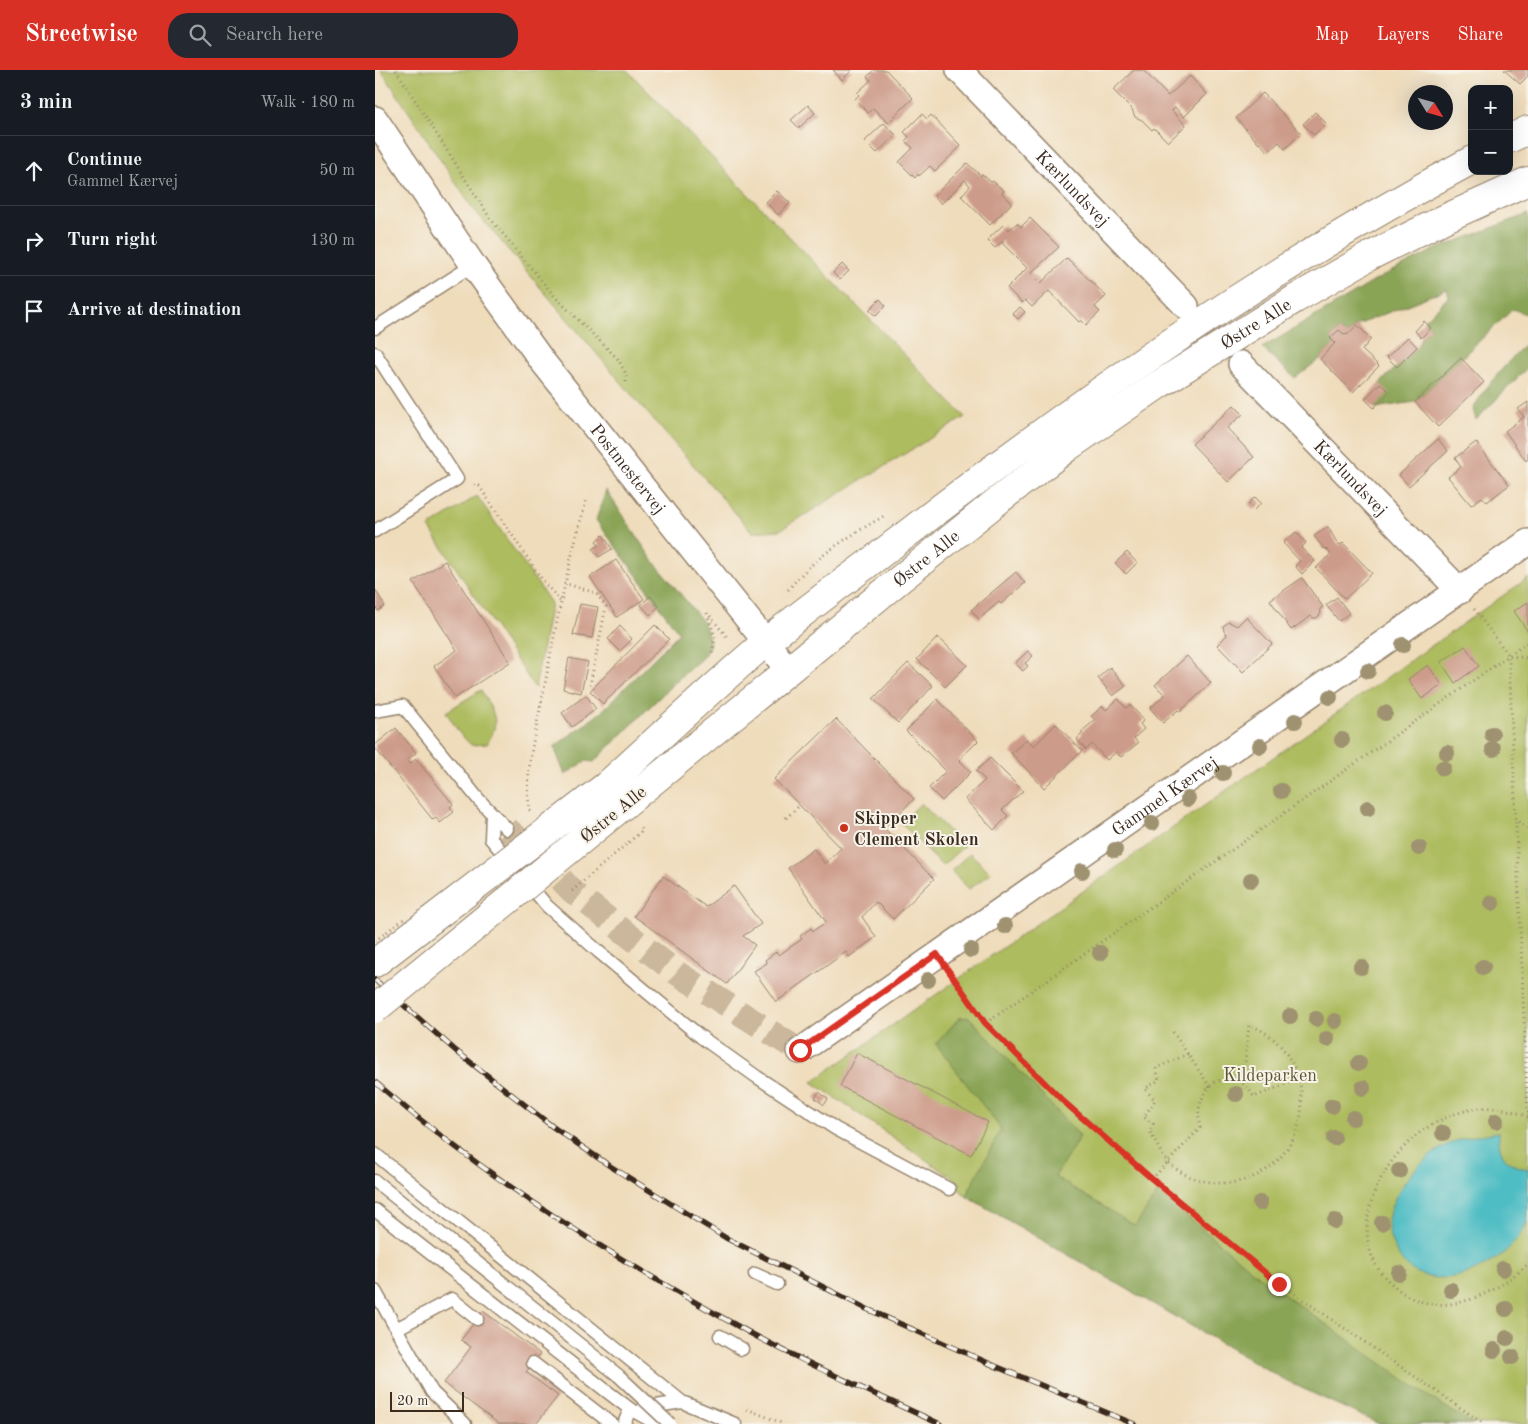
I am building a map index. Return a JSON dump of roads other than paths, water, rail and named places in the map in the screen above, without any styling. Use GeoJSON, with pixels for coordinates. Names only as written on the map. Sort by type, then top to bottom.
{"type":"FeatureCollection","features":[{"type":"Feature","properties":{"kind":"street","name":"Kærlundsvej"},"geometry":{"type":"LineString","coordinates":[[959,70],[1187,306]]}},
{"type":"Feature","properties":{"kind":"street","name":"Postmestervej"},"geometry":{"type":"LineString","coordinates":[[375,119],[473,265],[543,362],[789,671]]}},
{"type":"Feature","properties":{"kind":"street"},"geometry":{"type":"LineString","coordinates":[[1513,137],[1528,130]]}},
{"type":"Feature","properties":{"kind":"street","name":"Østre Alle"},"geometry":{"type":"LineString","coordinates":[[375,1009],[615,795],[766,642],[986,473],[1152,356],[1349,228],[1468,162]]}},
{"type":"Feature","properties":{"kind":"street","name":"Østre Alle"},"geometry":{"type":"LineString","coordinates":[[375,964],[789,671],[1000,499],[1068,447],[1158,385],[1295,299],[1368,258],[1444,219],[1528,181]]}},
{"type":"Feature","properties":{"kind":"street","name":"Kærlundsvej"},"geometry":{"type":"LineString","coordinates":[[1241,364],[1460,591]]}},
{"type":"Feature","properties":{"kind":"street","name":"Gammel Kærvej"},"geometry":{"type":"LineString","coordinates":[[800,1050],[1528,542]]}},
{"type":"Feature","properties":{"kind":"lane"},"geometry":{"type":"LineString","coordinates":[[375,328],[473,265]]}},
{"type":"Feature","properties":{"kind":"lane"},"geometry":{"type":"LineString","coordinates":[[375,353],[457,479],[375,531]]}},
{"type":"Feature","properties":{"kind":"lane"},"geometry":{"type":"LineString","coordinates":[[375,711],[403,706],[479,800],[507,829]]}},
{"type":"Feature","properties":{"kind":"lane"},"geometry":{"type":"LineString","coordinates":[[492,814],[491,839],[547,906],[694,1031],[757,1077],[837,1129],[949,1189]]}},
{"type":"Feature","properties":{"kind":"lane"},"geometry":{"type":"LineString","coordinates":[[375,1154],[682,1402],[735,1424]]}},
{"type":"Feature","properties":{"kind":"lane"},"geometry":{"type":"LineString","coordinates":[[375,1181],[619,1376],[670,1424]]}},
{"type":"Feature","properties":{"kind":"lane"},"geometry":{"type":"LineString","coordinates":[[375,1210],[630,1410],[657,1424]]}},
{"type":"Feature","properties":{"kind":"lane"},"geometry":{"type":"LineString","coordinates":[[755,1274],[777,1284]]}},
{"type":"Feature","properties":{"kind":"lane"},"geometry":{"type":"LineString","coordinates":[[375,1291],[432,1392],[465,1424]]}},
{"type":"Feature","properties":{"kind":"lane"},"geometry":{"type":"LineString","coordinates":[[396,1329],[452,1299],[477,1319]]}},
{"type":"Feature","properties":{"kind":"lane"},"geometry":{"type":"LineString","coordinates":[[720,1336],[742,1349]]}},
{"type":"Feature","properties":{"kind":"lane"},"geometry":{"type":"LineString","coordinates":[[533,1363],[612,1424]]}},
{"type":"Feature","properties":{"kind":"lane"},"geometry":{"type":"LineString","coordinates":[[630,1410],[682,1402]]}},
{"type":"Feature","properties":{"kind":"lane"},"geometry":{"type":"LineString","coordinates":[[624,1424],[630,1410]]}},
{"type":"Feature","properties":{"kind":"water"},"geometry":{"type":"Polygon","coordinates":[[[1499,1132],[1500,1146],[1508,1161],[1528,1169],[1528,1218],[1521,1233],[1509,1248],[1494,1260],[1477,1270],[1458,1276],[1439,1278],[1422,1275],[1407,1266],[1396,1251],[1388,1227],[1395,1198],[1402,1187],[1427,1158],[1447,1145],[1466,1138],[1499,1132]]]}},
{"type":"Feature","properties":{"kind":"tunnel"},"geometry":{"type":"LineString","coordinates":[[507,829],[538,855],[572,891],[677,973],[800,1051]]}},
{"type":"Feature","properties":{"kind":"railway"},"geometry":{"type":"LineString","coordinates":[[375,980],[456,1051],[553,1127],[610,1166],[726,1238],[867,1309],[995,1366],[1134,1424]]}},
{"type":"Feature","properties":{"kind":"railway"},"geometry":{"type":"LineString","coordinates":[[375,1082],[463,1153],[509,1186],[556,1218],[653,1278],[775,1346],[940,1424]]}},
{"type":"Feature","properties":{"kind":"place","name":"Skipper Clement Skolen"},"geometry":{"type":"Point","coordinates":[844,828]}},
{"type":"Feature","properties":{"kind":"park label","name":"Kildeparken"},"geometry":{"type":"Point","coordinates":[1270,1075]}}]}
